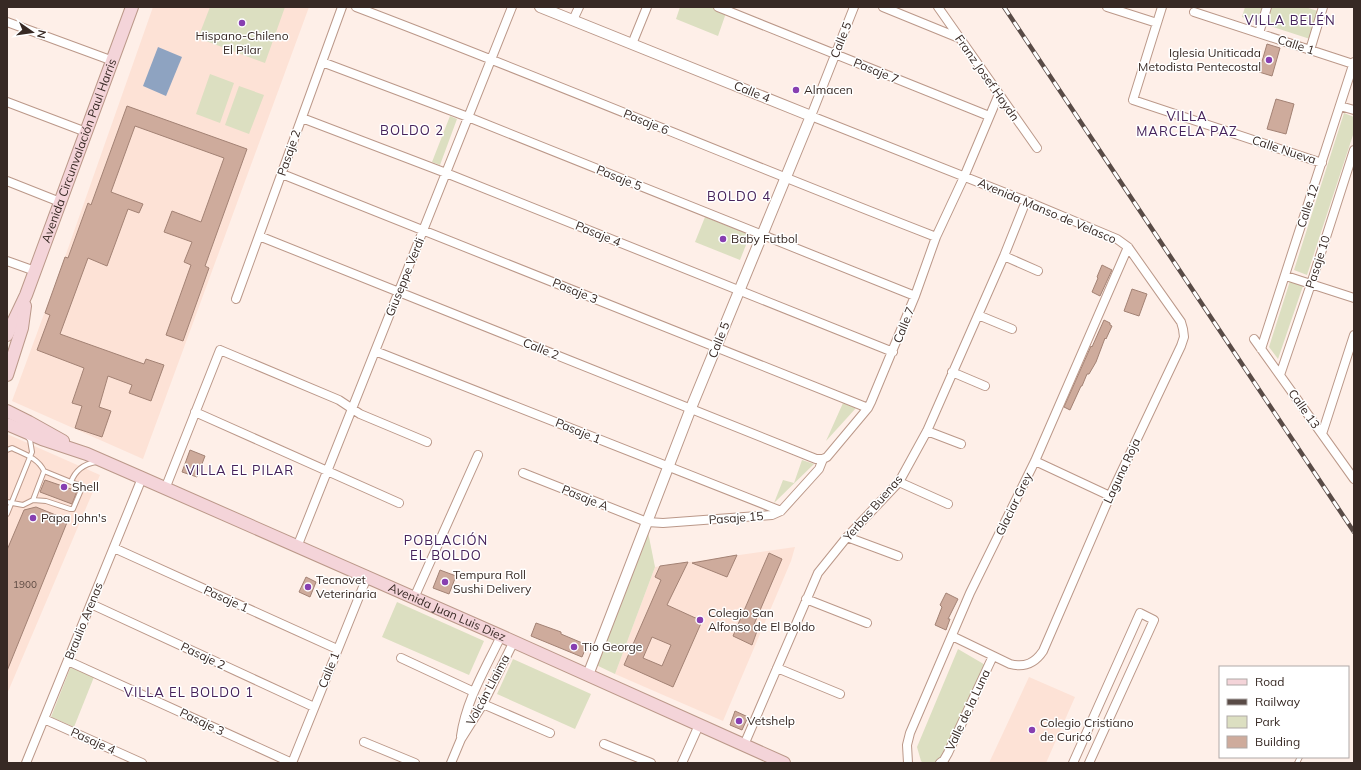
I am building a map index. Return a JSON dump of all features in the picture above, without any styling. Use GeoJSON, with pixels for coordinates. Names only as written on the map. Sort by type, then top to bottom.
{"type":"FeatureCollection","features":[{"type":"Feature","properties":{"kind":"main road","name":"Avenida Circunvalación Paul Harris"},"geometry":{"type":"LineString","coordinates":[[7,335],[26,295],[132,7]]}},
{"type":"Feature","properties":{"kind":"main road","name":"Avenida Circunvalación Paul Harris"},"geometry":{"type":"LineString","coordinates":[[7,375],[22,328],[26,295]]}},
{"type":"Feature","properties":{"kind":"main road","name":"Avenida Juan Luis Diez"},"geometry":{"type":"LineString","coordinates":[[7,411],[102,461],[514,641],[784,763]]}},
{"type":"Feature","properties":{"kind":"main road","name":"Avenida Juan Luis Diez"},"geometry":{"type":"LineString","coordinates":[[7,424],[87,454]]}},
{"type":"Feature","properties":{"kind":"street","name":"Pasaje 2"},"geometry":{"type":"LineString","coordinates":[[236,299],[342,7]]}},
{"type":"Feature","properties":{"kind":"street","name":"Pasaje 6"},"geometry":{"type":"LineString","coordinates":[[356,7],[491,58],[785,178],[936,237]]}},
{"type":"Feature","properties":{"kind":"street","name":"Giuseppe Verdi"},"geometry":{"type":"LineString","coordinates":[[297,546],[512,7]]}},
{"type":"Feature","properties":{"kind":"street","name":"Calle 4"},"geometry":{"type":"LineString","coordinates":[[540,7],[964,177]]}},
{"type":"Feature","properties":{"kind":"street"},"geometry":{"type":"LineString","coordinates":[[573,20],[578,7]]}},
{"type":"Feature","properties":{"kind":"street"},"geometry":{"type":"LineString","coordinates":[[632,44],[647,7]]}},
{"type":"Feature","properties":{"kind":"street","name":"Pasaje 7"},"geometry":{"type":"LineString","coordinates":[[718,7],[989,116]]}},
{"type":"Feature","properties":{"kind":"street","name":"Calle 5"},"geometry":{"type":"LineString","coordinates":[[588,675],[691,408],[811,116],[854,7]]}},
{"type":"Feature","properties":{"kind":"street"},"geometry":{"type":"LineString","coordinates":[[883,7],[960,38]]}},
{"type":"Feature","properties":{"kind":"street","name":"Franz Josef Haydn"},"geometry":{"type":"LineString","coordinates":[[938,7],[1037,148]]}},
{"type":"Feature","properties":{"kind":"street"},"geometry":{"type":"LineString","coordinates":[[1107,7],[1157,23],[1162,7]]}},
{"type":"Feature","properties":{"kind":"street"},"geometry":{"type":"LineString","coordinates":[[1259,33],[1267,7]]}},
{"type":"Feature","properties":{"kind":"street"},"geometry":{"type":"LineString","coordinates":[[1310,50],[1324,7]]}},
{"type":"Feature","properties":{"kind":"street","name":"Calle 1"},"geometry":{"type":"LineString","coordinates":[[1194,12],[1354,63]]}},
{"type":"Feature","properties":{"kind":"street"},"geometry":{"type":"LineString","coordinates":[[7,22],[113,61]]}},
{"type":"Feature","properties":{"kind":"street","name":"Calle Nueva"},"geometry":{"type":"LineString","coordinates":[[1157,23],[1133,100],[1322,163]]}},
{"type":"Feature","properties":{"kind":"street","name":"Pasaje 5"},"geometry":{"type":"LineString","coordinates":[[322,62],[762,234],[915,296]]}},
{"type":"Feature","properties":{"kind":"street","name":"Calle 12"},"geometry":{"type":"LineString","coordinates":[[1262,349],[1354,63]]}},
{"type":"Feature","properties":{"kind":"street","name":"Calle 7"},"geometry":{"type":"LineString","coordinates":[[823,460],[868,408],[871,402],[893,352],[936,237],[964,177],[999,94]]}},
{"type":"Feature","properties":{"kind":"street"},"geometry":{"type":"LineString","coordinates":[[7,102],[86,132]]}},
{"type":"Feature","properties":{"kind":"street"},"geometry":{"type":"LineString","coordinates":[[1340,106],[1354,110]]}},
{"type":"Feature","properties":{"kind":"street","name":"Pasaje 4"},"geometry":{"type":"LineString","coordinates":[[302,118],[446,173],[893,352]]}},
{"type":"Feature","properties":{"kind":"street","name":"Pasaje 10"},"geometry":{"type":"LineString","coordinates":[[1280,375],[1354,150]]}},
{"type":"Feature","properties":{"kind":"street","name":"Pasaje 3"},"geometry":{"type":"LineString","coordinates":[[282,174],[868,408]]}},
{"type":"Feature","properties":{"kind":"street","name":"Avenida Manso de Velasco"},"geometry":{"type":"LineString","coordinates":[[964,177],[1117,239],[1128,247]]}},
{"type":"Feature","properties":{"kind":"street"},"geometry":{"type":"LineString","coordinates":[[7,181],[60,202]]}},
{"type":"Feature","properties":{"kind":"street","name":"Yerbas Buenas"},"geometry":{"type":"LineString","coordinates":[[744,745],[818,572],[847,537],[899,482],[927,431],[1004,256],[1026,201]]}},
{"type":"Feature","properties":{"kind":"street","name":"Calle 2"},"geometry":{"type":"LineString","coordinates":[[259,236],[816,459],[823,460]]}},
{"type":"Feature","properties":{"kind":"street","name":"Glaciar Grey"},"geometry":{"type":"LineString","coordinates":[[908,763],[907,745],[910,733],[970,593],[1035,461],[1128,247]]}},
{"type":"Feature","properties":{"kind":"street","name":"Laguna Roja"},"geometry":{"type":"LineString","coordinates":[[952,636],[1017,666],[1026,665],[1039,657],[1043,651],[1110,496],[1181,346],[1184,337],[1183,329],[1177,316],[1128,247]]}},
{"type":"Feature","properties":{"kind":"street"},"geometry":{"type":"LineString","coordinates":[[1004,256],[1038,271]]}},
{"type":"Feature","properties":{"kind":"street"},"geometry":{"type":"LineString","coordinates":[[7,261],[35,271]]}},
{"type":"Feature","properties":{"kind":"street"},"geometry":{"type":"LineString","coordinates":[[1286,276],[1354,298]]}},
{"type":"Feature","properties":{"kind":"street"},"geometry":{"type":"LineString","coordinates":[[978,314],[1012,329]]}},
{"type":"Feature","properties":{"kind":"street"},"geometry":{"type":"LineString","coordinates":[[1322,434],[1354,335]]}},
{"type":"Feature","properties":{"kind":"street","name":"Calle 13"},"geometry":{"type":"LineString","coordinates":[[1254,339],[1354,479]]}},
{"type":"Feature","properties":{"kind":"street"},"geometry":{"type":"LineString","coordinates":[[165,489],[220,350],[339,400],[360,414],[428,442]]}},
{"type":"Feature","properties":{"kind":"street","name":"Pasaje 1"},"geometry":{"type":"LineString","coordinates":[[375,351],[780,511]]}},
{"type":"Feature","properties":{"kind":"street"},"geometry":{"type":"LineString","coordinates":[[952,372],[985,386]]}},
{"type":"Feature","properties":{"kind":"street"},"geometry":{"type":"LineString","coordinates":[[196,412],[399,503]]}},
{"type":"Feature","properties":{"kind":"street"},"geometry":{"type":"LineString","coordinates":[[927,431],[961,444]]}},
{"type":"Feature","properties":{"kind":"street"},"geometry":{"type":"LineString","coordinates":[[414,598],[478,455]]}},
{"type":"Feature","properties":{"kind":"street","name":"Pasaje 15"},"geometry":{"type":"LineString","coordinates":[[647,522],[663,523],[772,515],[780,511],[819,469],[823,460]]}},
{"type":"Feature","properties":{"kind":"street"},"geometry":{"type":"LineString","coordinates":[[1035,461],[1110,496]]}},
{"type":"Feature","properties":{"kind":"street","name":"Pasaje A"},"geometry":{"type":"LineString","coordinates":[[523,473],[647,522]]}},
{"type":"Feature","properties":{"kind":"street","name":"Braulio Arenas"},"geometry":{"type":"LineString","coordinates":[[26,763],[142,478]]}},
{"type":"Feature","properties":{"kind":"street"},"geometry":{"type":"LineString","coordinates":[[899,482],[948,504]]}},
{"type":"Feature","properties":{"kind":"street"},"geometry":{"type":"LineString","coordinates":[[847,537],[898,556]]}},
{"type":"Feature","properties":{"kind":"street","name":"Pasaje 1"},"geometry":{"type":"LineString","coordinates":[[114,548],[337,649]]}},
{"type":"Feature","properties":{"kind":"street","name":"Calle 1"},"geometry":{"type":"LineString","coordinates":[[292,763],[366,577]]}},
{"type":"Feature","properties":{"kind":"street"},"geometry":{"type":"LineString","coordinates":[[806,599],[867,623]]}},
{"type":"Feature","properties":{"kind":"street","name":"Pasaje 2"},"geometry":{"type":"LineString","coordinates":[[91,604],[314,707]]}},
{"type":"Feature","properties":{"kind":"street"},"geometry":{"type":"LineString","coordinates":[[1073,763],[1140,613],[1154,620],[1089,763]]}},
{"type":"Feature","properties":{"kind":"street","name":"Volcán Llaima"},"geometry":{"type":"LineString","coordinates":[[461,739],[464,719],[474,692],[501,636]]}},
{"type":"Feature","properties":{"kind":"street","name":"Volcán Llaima"},"geometry":{"type":"LineString","coordinates":[[451,763],[461,739],[482,704],[514,641]]}},
{"type":"Feature","properties":{"kind":"street","name":"Valle de la Luna"},"geometry":{"type":"LineString","coordinates":[[940,763],[948,754],[993,656]]}},
{"type":"Feature","properties":{"kind":"street"},"geometry":{"type":"LineString","coordinates":[[401,658],[474,692]]}},
{"type":"Feature","properties":{"kind":"street","name":"Pasaje 3"},"geometry":{"type":"LineString","coordinates":[[68,661],[292,763]]}},
{"type":"Feature","properties":{"kind":"street"},"geometry":{"type":"LineString","coordinates":[[777,668],[840,694]]}},
{"type":"Feature","properties":{"kind":"street"},"geometry":{"type":"LineString","coordinates":[[482,704],[550,732]]}},
{"type":"Feature","properties":{"kind":"street","name":"Pasaje 4"},"geometry":{"type":"LineString","coordinates":[[44,719],[142,763]]}},
{"type":"Feature","properties":{"kind":"street"},"geometry":{"type":"LineString","coordinates":[[682,763],[699,725]]}},
{"type":"Feature","properties":{"kind":"street"},"geometry":{"type":"LineString","coordinates":[[364,742],[415,763]]}},
{"type":"Feature","properties":{"kind":"street"},"geometry":{"type":"LineString","coordinates":[[604,744],[651,763]]}},
{"type":"Feature","properties":{"kind":"lane"},"geometry":{"type":"LineString","coordinates":[[7,514],[9,503],[31,457],[32,452],[30,440],[25,432]]}},
{"type":"Feature","properties":{"kind":"lane"},"geometry":{"type":"LineString","coordinates":[[7,450],[12,448],[31,457],[41,464],[44,471],[79,485],[81,490],[73,509],[46,501],[32,500],[23,505],[9,503]]}},
{"type":"Feature","properties":{"kind":"lane"},"geometry":{"type":"LineString","coordinates":[[72,482],[74,474],[82,468],[93,462],[102,461]]}},
{"type":"Feature","properties":{"kind":"lane"},"geometry":{"type":"LineString","coordinates":[[32,500],[44,471]]}},
{"type":"Feature","properties":{"kind":"shaded area","name":"Hispano-Chileno El Pilar"},"geometry":{"type":"Polygon","coordinates":[[[153,7],[309,7],[143,459],[12,401],[65,257],[153,7]]]}},
{"type":"Feature","properties":{"kind":"shaded area"},"geometry":{"type":"Polygon","coordinates":[[[7,434],[100,475],[7,694],[7,434]]]}},
{"type":"Feature","properties":{"kind":"shaded area","name":"Colegio San Alfonso de El Boldo"},"geometry":{"type":"Polygon","coordinates":[[[795,547],[791,561],[723,721],[615,674],[655,567],[795,547]]]}},
{"type":"Feature","properties":{"kind":"shaded area","name":"Colegio Cristiano de Curicó"},"geometry":{"type":"Polygon","coordinates":[[[1029,677],[1075,697],[1046,763],[989,763],[1029,677]]]}},
{"type":"Feature","properties":{"kind":"green space","name":"Hispano-Chileno El Pilar"},"geometry":{"type":"Polygon","coordinates":[[[210,7],[285,7],[265,63],[198,38],[210,7]]]}},
{"type":"Feature","properties":{"kind":"green space"},"geometry":{"type":"Polygon","coordinates":[[[680,7],[712,7],[726,13],[718,36],[676,19],[680,7]]]}},
{"type":"Feature","properties":{"kind":"green space"},"geometry":{"type":"Polygon","coordinates":[[[1245,7],[1305,7],[1318,11],[1310,39],[1242,17],[1245,7]]]}},
{"type":"Feature","properties":{"kind":"green space"},"geometry":{"type":"Polygon","coordinates":[[[210,74],[234,83],[220,123],[196,114],[210,74]]]}},
{"type":"Feature","properties":{"kind":"green space"},"geometry":{"type":"Polygon","coordinates":[[[239,86],[264,95],[249,134],[225,125],[239,86]]]}},
{"type":"Feature","properties":{"kind":"green space"},"geometry":{"type":"Polygon","coordinates":[[[1344,113],[1354,117],[1354,132],[1307,275],[1294,270],[1344,113]]]}},
{"type":"Feature","properties":{"kind":"green space"},"geometry":{"type":"Polygon","coordinates":[[[450,116],[457,119],[440,165],[432,162],[450,116]]]}},
{"type":"Feature","properties":{"kind":"green space","name":"Baby Futbol"},"geometry":{"type":"Polygon","coordinates":[[[705,217],[750,235],[740,260],[695,242],[705,217]]]}},
{"type":"Feature","properties":{"kind":"green space"},"geometry":{"type":"Polygon","coordinates":[[[1290,281],[1303,286],[1278,359],[1269,347],[1290,281]]]}},
{"type":"Feature","properties":{"kind":"green space"},"geometry":{"type":"Polygon","coordinates":[[[843,403],[856,408],[826,441],[843,403]]]}},
{"type":"Feature","properties":{"kind":"green space"},"geometry":{"type":"Polygon","coordinates":[[[802,460],[814,464],[774,503],[783,480],[794,483],[802,460]]]}},
{"type":"Feature","properties":{"kind":"green space"},"geometry":{"type":"Polygon","coordinates":[[[648,532],[655,567],[615,674],[592,663],[648,532]]]}},
{"type":"Feature","properties":{"kind":"green space"},"geometry":{"type":"Polygon","coordinates":[[[397,602],[484,641],[469,675],[382,637],[397,602]]]}},
{"type":"Feature","properties":{"kind":"green space"},"geometry":{"type":"Polygon","coordinates":[[[958,649],[987,666],[946,763],[923,763],[917,747],[958,649]]]}},
{"type":"Feature","properties":{"kind":"green space"},"geometry":{"type":"Polygon","coordinates":[[[513,659],[591,694],[575,729],[497,694],[513,659]]]}},
{"type":"Feature","properties":{"kind":"green space"},"geometry":{"type":"Polygon","coordinates":[[[71,666],[94,677],[74,727],[51,717],[71,666]]]}},
{"type":"Feature","properties":{"kind":"water"},"geometry":{"type":"Polygon","coordinates":[[[158,47],[182,57],[166,96],[143,86],[158,47]]]}},
{"type":"Feature","properties":{"kind":"building","name":"Iglesia Uniticada Metodista Pentecostal"},"geometry":{"type":"Polygon","coordinates":[[[1267,44],[1280,48],[1272,76],[1259,72],[1267,44]]]}},
{"type":"Feature","properties":{"kind":"building"},"geometry":{"type":"Polygon","coordinates":[[[1276,99],[1294,104],[1286,134],[1267,129],[1276,99]]]}},
{"type":"Feature","properties":{"kind":"building"},"geometry":{"type":"Polygon","coordinates":[[[127,106],[247,149],[205,266],[209,268],[183,341],[166,335],[191,265],[184,262],[192,242],[164,232],[172,211],[201,222],[224,158],[135,126],[111,192],[143,204],[139,213],[128,209],[107,266],[88,258],[60,334],[144,364],[146,359],[164,365],[151,401],[129,393],[132,385],[108,376],[99,407],[111,411],[102,437],[75,428],[82,406],[72,403],[84,368],[37,350],[50,315],[45,313],[65,257],[68,258],[88,203],[91,205],[127,106]]]}},
{"type":"Feature","properties":{"kind":"building"},"geometry":{"type":"Polygon","coordinates":[[[1102,265],[1112,270],[1100,296],[1092,292],[1102,265]]]}},
{"type":"Feature","properties":{"kind":"building"},"geometry":{"type":"Polygon","coordinates":[[[1132,289],[1147,294],[1139,316],[1124,311],[1132,289]]]}},
{"type":"Feature","properties":{"kind":"building"},"geometry":{"type":"Polygon","coordinates":[[[1104,320],[1112,326],[1106,339],[1105,338],[1096,362],[1089,374],[1087,374],[1070,410],[1064,407],[1104,320]]]}},
{"type":"Feature","properties":{"kind":"building"},"geometry":{"type":"Polygon","coordinates":[[[190,450],[205,456],[197,477],[182,472],[190,450]]]}},
{"type":"Feature","properties":{"kind":"building"},"geometry":{"type":"Polygon","coordinates":[[[45,480],[77,491],[72,504],[40,492],[45,480]]]}},
{"type":"Feature","properties":{"kind":"building"},"geometry":{"type":"Polygon","coordinates":[[[36,507],[68,520],[7,671],[7,550],[24,510],[36,507]]]}},
{"type":"Feature","properties":{"kind":"building"},"geometry":{"type":"Polygon","coordinates":[[[769,553],[782,559],[752,629],[757,631],[752,645],[733,636],[769,553]]]}},
{"type":"Feature","properties":{"kind":"building"},"geometry":{"type":"Polygon","coordinates":[[[737,555],[727,577],[692,563],[737,555]]]}},
{"type":"Feature","properties":{"kind":"building"},"geometry":{"type":"Polygon","coordinates":[[[688,562],[667,605],[702,621],[673,687],[624,665],[661,580],[655,577],[660,566],[688,562]],[[652,637],[643,658],[662,666],[671,645],[652,637]]]}},
{"type":"Feature","properties":{"kind":"building","name":"Tempura Roll Sushi Delivery"},"geometry":{"type":"Polygon","coordinates":[[[440,570],[456,576],[449,594],[433,588],[440,570]]]}},
{"type":"Feature","properties":{"kind":"building","name":"Tecnovet Veterinaria"},"geometry":{"type":"Polygon","coordinates":[[[306,577],[316,582],[310,597],[299,592],[306,577]]]}},
{"type":"Feature","properties":{"kind":"building"},"geometry":{"type":"Polygon","coordinates":[[[946,593],[958,599],[948,619],[950,619],[946,630],[935,625],[942,607],[940,605],[946,593]]]}},
{"type":"Feature","properties":{"kind":"building"},"geometry":{"type":"Polygon","coordinates":[[[536,623],[561,632],[561,634],[587,645],[582,657],[531,636],[536,623]]]}},
{"type":"Feature","properties":{"kind":"building","name":"Vetshelp"},"geometry":{"type":"Polygon","coordinates":[[[735,711],[748,717],[742,730],[730,725],[735,711]]]}},
{"type":"Feature","properties":{"kind":"railway"},"geometry":{"type":"LineString","coordinates":[[1004,7],[1354,532]]}},
{"type":"Feature","properties":{"kind":"place","name":"Hispano-Chileno El Pilar"},"geometry":{"type":"Point","coordinates":[242,23]}},
{"type":"Feature","properties":{"kind":"place","name":"Iglesia Uniticada Metodista Pentecostal"},"geometry":{"type":"Point","coordinates":[1269,60]}},
{"type":"Feature","properties":{"kind":"place","name":"Almacen"},"geometry":{"type":"Point","coordinates":[796,90]}},
{"type":"Feature","properties":{"kind":"place","name":"Baby Futbol"},"geometry":{"type":"Point","coordinates":[723,239]}},
{"type":"Feature","properties":{"kind":"place","name":"Shell"},"geometry":{"type":"Point","coordinates":[64,487]}},
{"type":"Feature","properties":{"kind":"place","name":"Papa John's"},"geometry":{"type":"Point","coordinates":[33,518]}},
{"type":"Feature","properties":{"kind":"place","name":"Tempura Roll Sushi Delivery"},"geometry":{"type":"Point","coordinates":[445,582]}},
{"type":"Feature","properties":{"kind":"place","name":"Tecnovet Veterinaria"},"geometry":{"type":"Point","coordinates":[308,587]}},
{"type":"Feature","properties":{"kind":"place","name":"Colegio San Alfonso de El Boldo"},"geometry":{"type":"Point","coordinates":[700,620]}},
{"type":"Feature","properties":{"kind":"place","name":"Tio George"},"geometry":{"type":"Point","coordinates":[574,647]}},
{"type":"Feature","properties":{"kind":"place","name":"Vetshelp"},"geometry":{"type":"Point","coordinates":[739,721]}},
{"type":"Feature","properties":{"kind":"place","name":"Colegio Cristiano de Curicó"},"geometry":{"type":"Point","coordinates":[1032,730]}},
{"type":"Feature","properties":{"kind":"district","name":"VILLA BELÉN"},"geometry":{"type":"Point","coordinates":[1290,20]}},
{"type":"Feature","properties":{"kind":"district","name":"VILLA MARCELA PAZ"},"geometry":{"type":"Point","coordinates":[1187,124]}},
{"type":"Feature","properties":{"kind":"district","name":"BOLDO 2"},"geometry":{"type":"Point","coordinates":[412,130]}},
{"type":"Feature","properties":{"kind":"district","name":"BOLDO 4"},"geometry":{"type":"Point","coordinates":[739,196]}},
{"type":"Feature","properties":{"kind":"district","name":"VILLA EL PILAR"},"geometry":{"type":"Point","coordinates":[240,470]}},
{"type":"Feature","properties":{"kind":"district","name":"POBLACIÓN EL BOLDO"},"geometry":{"type":"Point","coordinates":[446,548]}},
{"type":"Feature","properties":{"kind":"district","name":"VILLA EL BOLDO 1"},"geometry":{"type":"Point","coordinates":[189,692]}}]}
